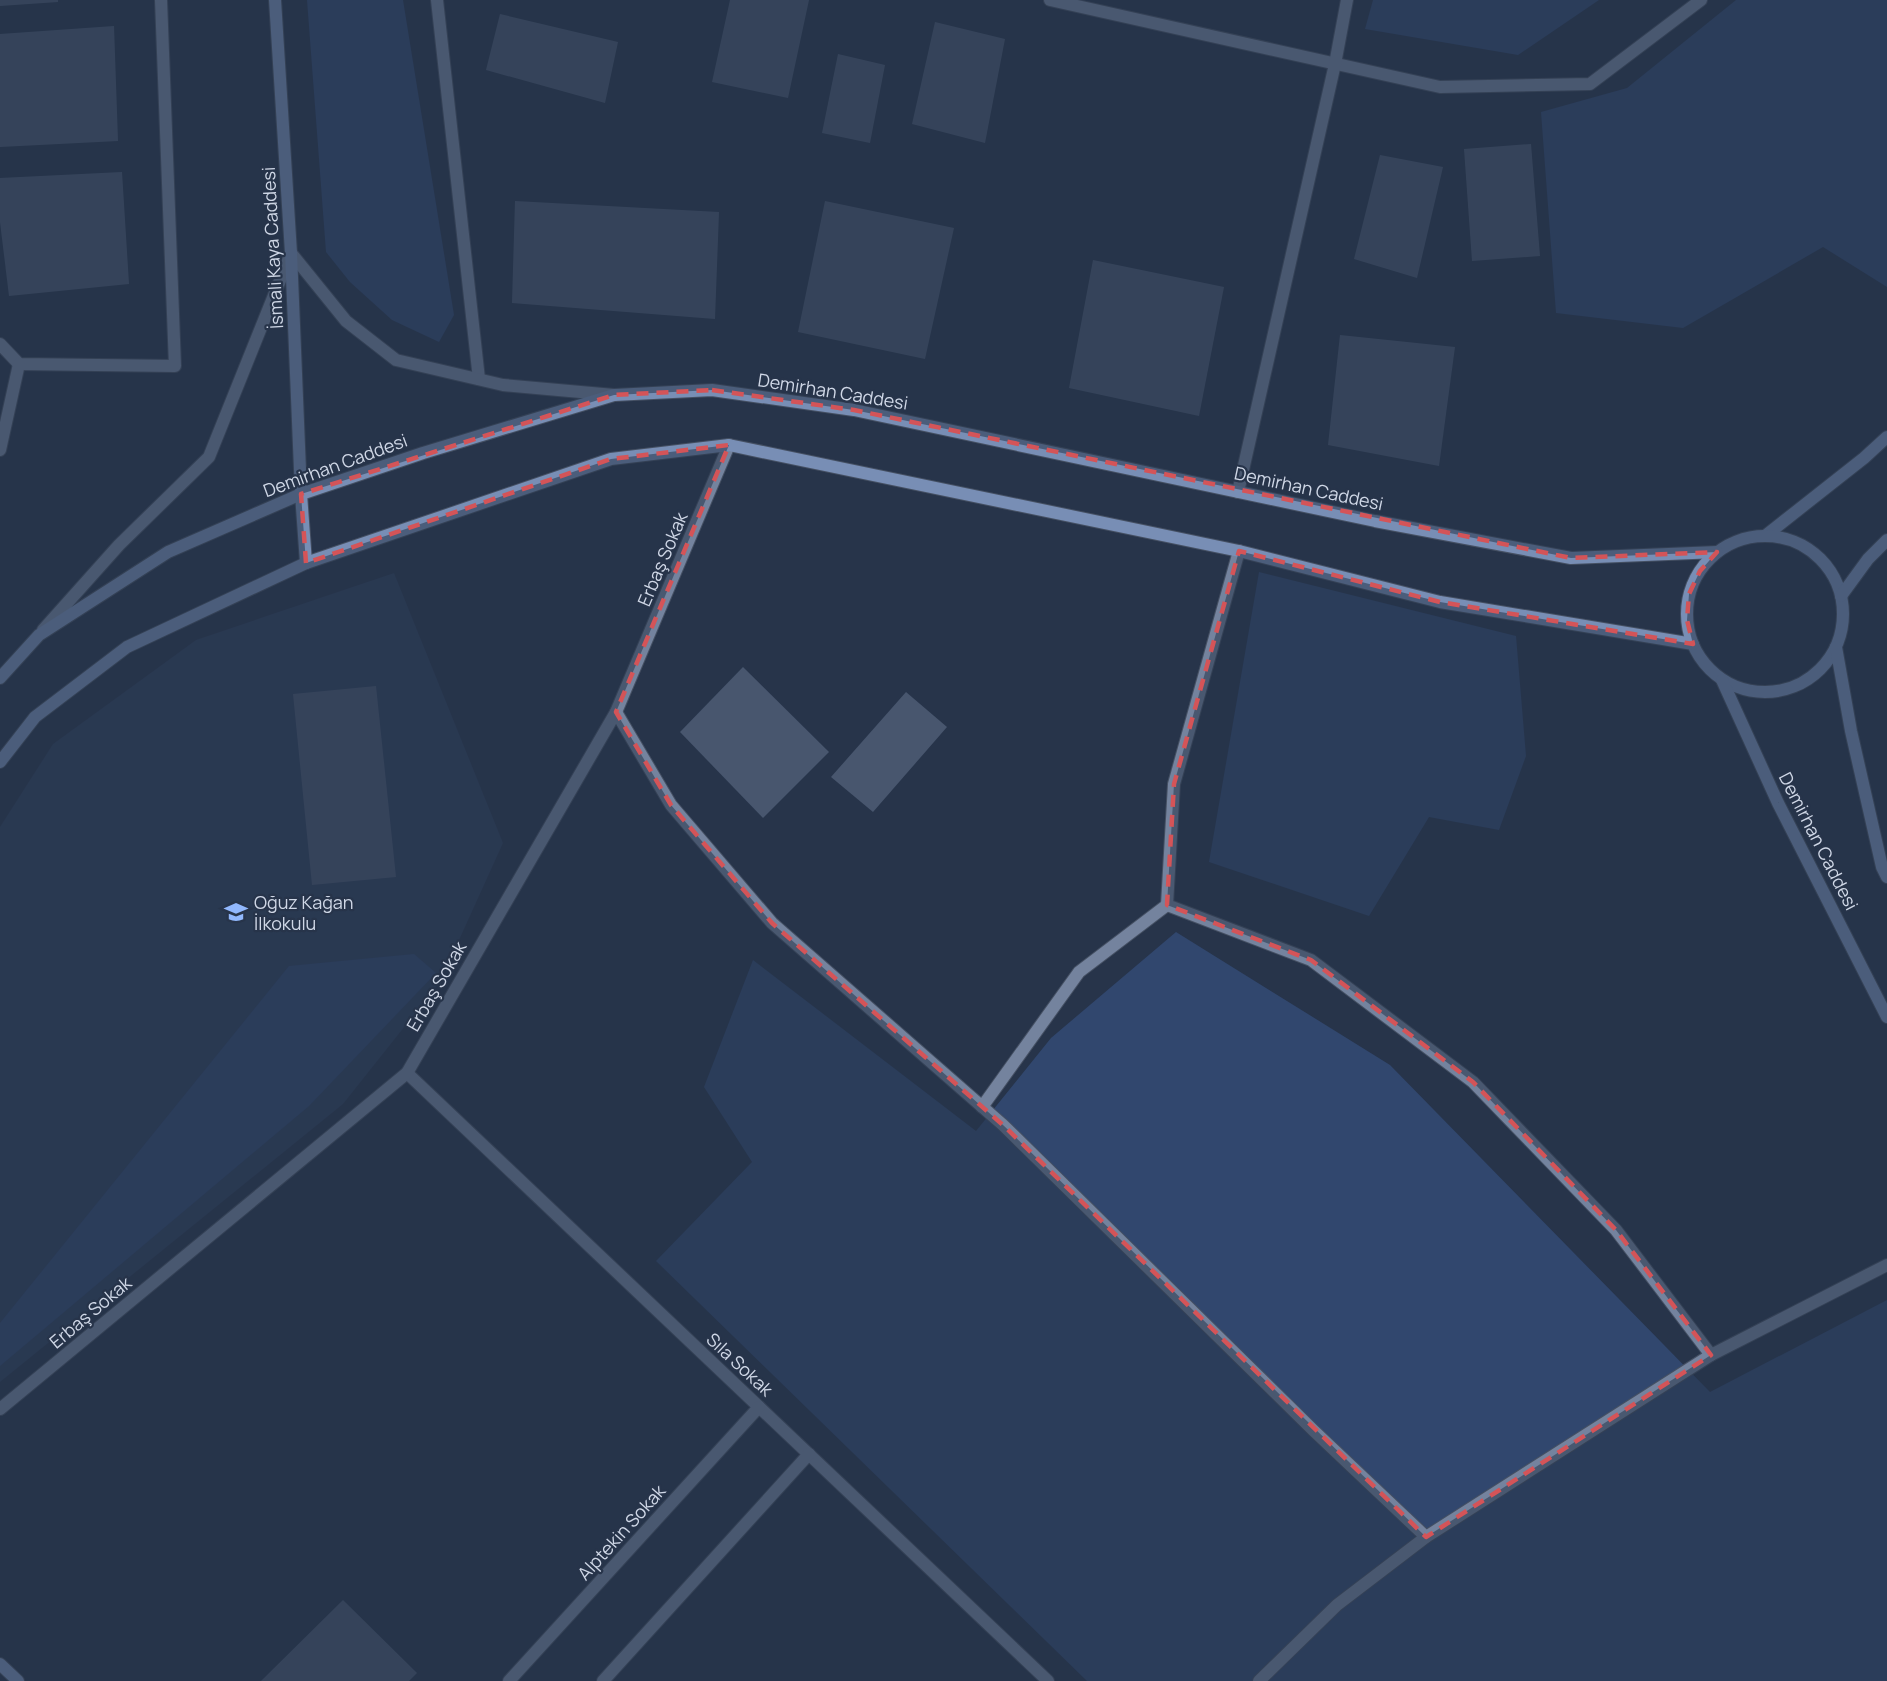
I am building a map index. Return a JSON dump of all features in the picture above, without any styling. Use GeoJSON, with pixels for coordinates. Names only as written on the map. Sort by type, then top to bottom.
{"type":"FeatureCollection","features":[{"type":"Feature","properties":{"kind":"main road","name":"İsmali Kaya Caddesi"},"geometry":{"type":"LineString","coordinates":[[275,0],[291,253],[306,563]]}},
{"type":"Feature","properties":{"kind":"main road","name":"Demirhan Caddesi"},"geometry":{"type":"LineString","coordinates":[[0,678],[39,635],[168,552],[301,494],[423,453],[614,395],[712,390],[854,410],[1375,521],[1571,558],[1717,552]]}},
{"type":"Feature","properties":{"kind":"main road"},"geometry":{"type":"LineString","coordinates":[[1766,536],[1887,437]]}},
{"type":"Feature","properties":{"kind":"main road"},"geometry":{"type":"LineString","coordinates":[[0,762],[35,717],[127,646],[306,563],[611,459],[729,445],[1239,551],[1440,602],[1693,644]]}},
{"type":"Feature","properties":{"kind":"main road"},"geometry":{"type":"LineString","coordinates":[[1766,536],[1791,540],[1814,553],[1831,573],[1841,596],[1843,622],[1836,647],[1821,669],[1799,684],[1774,692],[1747,690],[1722,680],[1705,664],[1693,644],[1687,620],[1689,594],[1700,571],[1717,552],[1740,540],[1766,536]]}},
{"type":"Feature","properties":{"kind":"main road"},"geometry":{"type":"LineString","coordinates":[[1841,596],[1868,559],[1887,540]]}},
{"type":"Feature","properties":{"kind":"main road"},"geometry":{"type":"LineString","coordinates":[[1836,647],[1851,731],[1882,867],[1887,877]]}},
{"type":"Feature","properties":{"kind":"main road","name":"Demirhan Caddesi"},"geometry":{"type":"LineString","coordinates":[[1722,680],[1778,803],[1887,1017]]}},
{"type":"Feature","properties":{"kind":"main road"},"geometry":{"type":"LineString","coordinates":[[0,1664],[18,1681]]}},
{"type":"Feature","properties":{"kind":"street"},"geometry":{"type":"LineString","coordinates":[[0,344],[20,364],[175,366],[161,0]]}},
{"type":"Feature","properties":{"kind":"street"},"geometry":{"type":"LineString","coordinates":[[437,0],[479,379]]}},
{"type":"Feature","properties":{"kind":"street"},"geometry":{"type":"LineString","coordinates":[[1050,0],[1440,87],[1590,84],[1701,0]]}},
{"type":"Feature","properties":{"kind":"street"},"geometry":{"type":"LineString","coordinates":[[1238,492],[1335,64],[1347,0]]}},
{"type":"Feature","properties":{"kind":"street"},"geometry":{"type":"LineString","coordinates":[[39,635],[119,545],[209,457],[291,253],[346,321],[396,360],[503,385],[614,395]]}},
{"type":"Feature","properties":{"kind":"street"},"geometry":{"type":"LineString","coordinates":[[0,450],[20,364]]}},
{"type":"Feature","properties":{"kind":"street","name":"Erbaş Sokak"},"geometry":{"type":"LineString","coordinates":[[0,1409],[407,1073],[616,712],[729,445]]}},
{"type":"Feature","properties":{"kind":"street"},"geometry":{"type":"LineString","coordinates":[[982,1107],[1079,972],[1167,905],[1174,784],[1239,551]]}},
{"type":"Feature","properties":{"kind":"street"},"geometry":{"type":"LineString","coordinates":[[616,712],[671,806],[772,922],[1003,1125],[1314,1431],[1426,1537]]}},
{"type":"Feature","properties":{"kind":"street"},"geometry":{"type":"LineString","coordinates":[[1167,905],[1311,960],[1473,1082],[1616,1230],[1711,1355]]}},
{"type":"Feature","properties":{"kind":"street","name":"Sıla Sokak"},"geometry":{"type":"LineString","coordinates":[[407,1073],[1048,1681]]}},
{"type":"Feature","properties":{"kind":"street"},"geometry":{"type":"LineString","coordinates":[[1258,1681],[1337,1605],[1426,1537],[1711,1355],[1887,1265]]}},
{"type":"Feature","properties":{"kind":"street","name":"Alptekin Sokak"},"geometry":{"type":"LineString","coordinates":[[509,1681],[759,1407]]}},
{"type":"Feature","properties":{"kind":"street"},"geometry":{"type":"LineString","coordinates":[[603,1681],[810,1454]]}},
{"type":"Feature","properties":{"kind":"highlighted area"},"geometry":{"type":"Polygon","coordinates":[[[712,390],[854,410],[1571,558],[1717,552],[1700,571],[1689,594],[1687,620],[1693,644],[1440,602],[1239,551],[1174,784],[1167,905],[1311,960],[1473,1082],[1616,1230],[1711,1355],[1426,1537],[1003,1125],[772,923],[671,805],[616,712],[729,445],[611,459],[306,563],[301,494],[614,395],[712,390]]]}},
{"type":"Feature","properties":{"kind":"shaded area"},"geometry":{"type":"Polygon","coordinates":[[[307,0],[403,0],[454,315],[439,342],[392,320],[350,282],[326,252],[307,0]]]}},
{"type":"Feature","properties":{"kind":"shaded area"},"geometry":{"type":"Polygon","coordinates":[[[1373,0],[1599,0],[1518,55],[1365,29],[1373,0]]]}},
{"type":"Feature","properties":{"kind":"shaded area"},"geometry":{"type":"Polygon","coordinates":[[[1736,0],[1887,0],[1887,287],[1823,247],[1683,328],[1556,313],[1541,112],[1627,88],[1736,0]]]}},
{"type":"Feature","properties":{"kind":"shaded area"},"geometry":{"type":"Polygon","coordinates":[[[1259,572],[1516,636],[1526,756],[1499,830],[1429,817],[1369,916],[1209,862],[1259,572]]]}},
{"type":"Feature","properties":{"kind":"shaded area","name":"Oğuz Kağan İlkokulu"},"geometry":{"type":"Polygon","coordinates":[[[394,573],[503,843],[440,982],[343,1104],[0,1382],[0,827],[53,744],[196,640],[394,573]]]}},
{"type":"Feature","properties":{"kind":"shaded area"},"geometry":{"type":"Polygon","coordinates":[[[1176,932],[1390,1065],[1710,1392],[1887,1300],[1887,1681],[1087,1681],[656,1261],[752,1162],[704,1087],[753,960],[976,1131],[1051,1038],[1176,932]]]}},
{"type":"Feature","properties":{"kind":"shaded area"},"geometry":{"type":"Polygon","coordinates":[[[414,954],[436,973],[309,1106],[0,1366],[0,1323],[289,966],[414,954]]]}},
{"type":"Feature","properties":{"kind":"building"},"geometry":{"type":"Polygon","coordinates":[[[0,0],[58,0],[58,2],[0,6],[0,0]]]}},
{"type":"Feature","properties":{"kind":"building"},"geometry":{"type":"Polygon","coordinates":[[[730,0],[809,0],[788,98],[712,82],[730,0]]]}},
{"type":"Feature","properties":{"kind":"building"},"geometry":{"type":"Polygon","coordinates":[[[500,14],[618,42],[605,103],[486,70],[500,14]]]}},
{"type":"Feature","properties":{"kind":"building"},"geometry":{"type":"Polygon","coordinates":[[[935,22],[1005,39],[985,143],[912,124],[935,22]]]}},
{"type":"Feature","properties":{"kind":"building"},"geometry":{"type":"Polygon","coordinates":[[[114,26],[118,141],[0,147],[0,34],[114,26]]]}},
{"type":"Feature","properties":{"kind":"building"},"geometry":{"type":"Polygon","coordinates":[[[838,54],[885,65],[870,143],[822,133],[838,54]]]}},
{"type":"Feature","properties":{"kind":"building"},"geometry":{"type":"Polygon","coordinates":[[[1531,144],[1540,256],[1472,261],[1464,149],[1531,144]]]}},
{"type":"Feature","properties":{"kind":"building"},"geometry":{"type":"Polygon","coordinates":[[[1380,155],[1443,167],[1417,278],[1354,259],[1380,155]]]}},
{"type":"Feature","properties":{"kind":"building"},"geometry":{"type":"Polygon","coordinates":[[[122,172],[129,284],[9,296],[0,222],[0,178],[122,172]]]}},
{"type":"Feature","properties":{"kind":"building"},"geometry":{"type":"Polygon","coordinates":[[[515,201],[719,212],[715,319],[512,303],[515,201]]]}},
{"type":"Feature","properties":{"kind":"building"},"geometry":{"type":"Polygon","coordinates":[[[825,201],[954,228],[925,359],[798,332],[825,201]]]}},
{"type":"Feature","properties":{"kind":"building"},"geometry":{"type":"Polygon","coordinates":[[[1093,260],[1224,287],[1199,416],[1069,388],[1093,260]]]}},
{"type":"Feature","properties":{"kind":"building"},"geometry":{"type":"Polygon","coordinates":[[[1340,335],[1455,347],[1439,466],[1328,445],[1340,335]]]}},
{"type":"Feature","properties":{"kind":"building"},"geometry":{"type":"Polygon","coordinates":[[[743,667],[829,752],[763,818],[680,732],[743,667]]]}},
{"type":"Feature","properties":{"kind":"building"},"geometry":{"type":"Polygon","coordinates":[[[376,686],[396,877],[312,885],[293,694],[376,686]]]}},
{"type":"Feature","properties":{"kind":"building"},"geometry":{"type":"Polygon","coordinates":[[[906,692],[947,727],[873,812],[831,777],[906,692]]]}},
{"type":"Feature","properties":{"kind":"building"},"geometry":{"type":"Polygon","coordinates":[[[343,1600],[417,1673],[409,1681],[261,1681],[343,1600]]]}},
{"type":"Feature","properties":{"kind":"place","name":"Oğuz Kağan İlkokulu"},"geometry":{"type":"Point","coordinates":[236,912]}}]}
